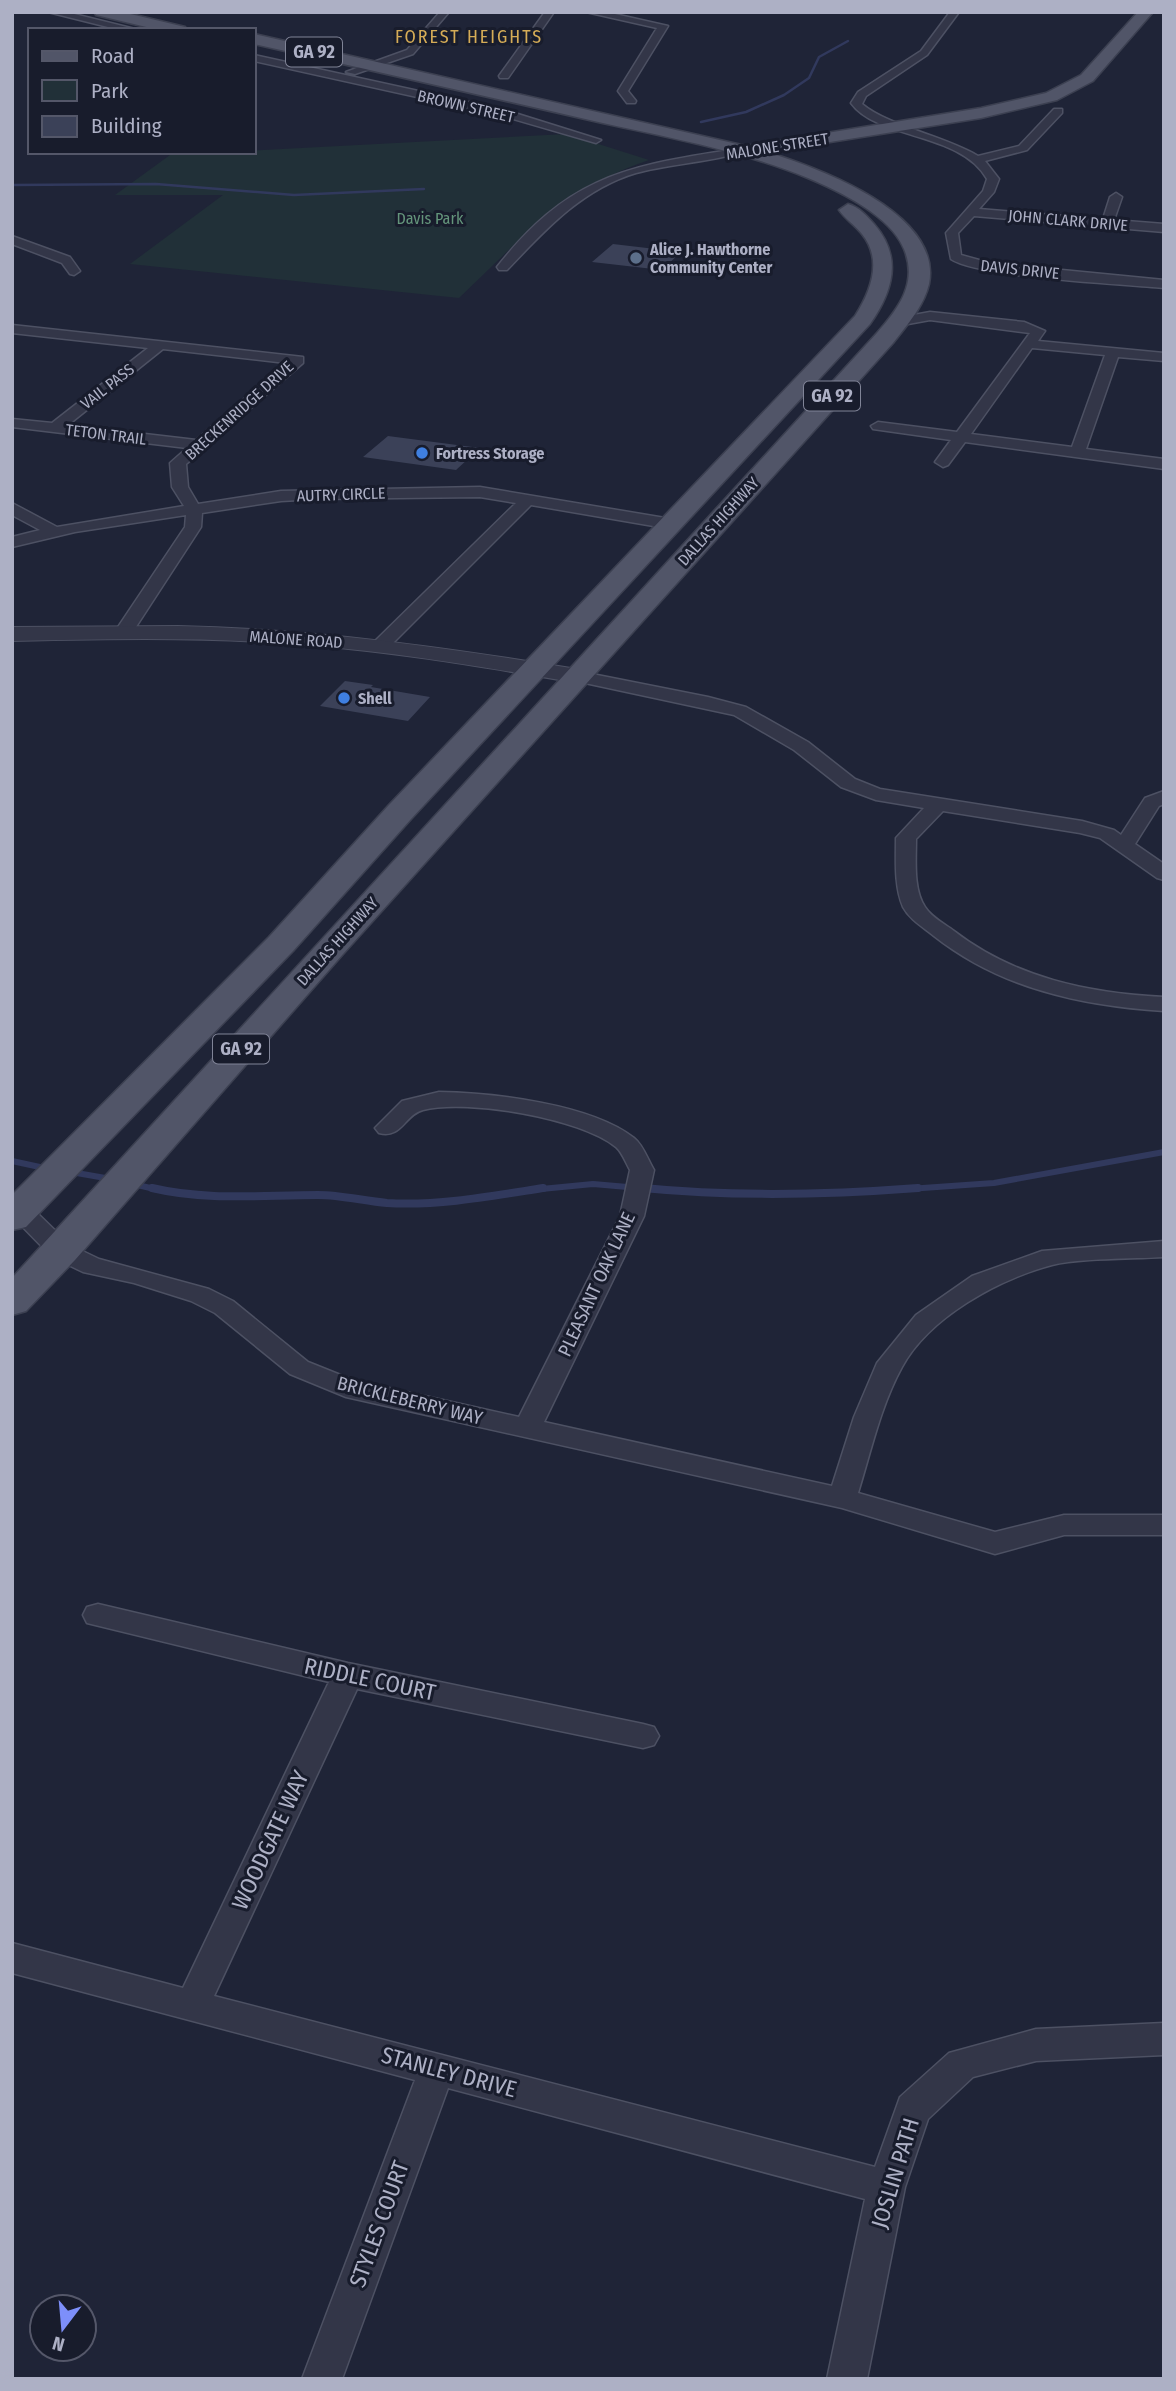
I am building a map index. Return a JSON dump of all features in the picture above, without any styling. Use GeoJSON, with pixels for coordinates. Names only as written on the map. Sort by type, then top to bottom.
{"type":"FeatureCollection","features":[{"type":"Feature","properties":{"kind":"main road"},"geometry":{"type":"LineString","coordinates":[[101,12],[171,28]]}},
{"type":"Feature","properties":{"kind":"main road"},"geometry":{"type":"LineString","coordinates":[[132,12],[198,27]]}},
{"type":"Feature","properties":{"kind":"main road"},"geometry":{"type":"LineString","coordinates":[[899,126],[1019,106],[1074,87],[1087,78],[1146,12]]}},
{"type":"Feature","properties":{"kind":"main road","name":"DALLAS HIGHWAY"},"geometry":{"type":"LineString","coordinates":[[16,1214],[281,944],[534,669],[863,320],[880,292],[883,276],[882,248],[870,228],[853,213],[813,187],[735,152],[256,39]]}},
{"type":"Feature","properties":{"kind":"main road","name":"DALLAS HIGHWAY"},"geometry":{"type":"LineString","coordinates":[[12,1302],[61,1251],[331,947],[903,314],[920,274],[915,250],[884,212],[799,168],[435,79],[256,46]]}},
{"type":"Feature","properties":{"kind":"main road"},"geometry":{"type":"LineString","coordinates":[[337,57],[368,60],[398,57]]}},
{"type":"Feature","properties":{"kind":"main road"},"geometry":{"type":"LineString","coordinates":[[398,57],[393,63],[396,66],[435,79]]}},
{"type":"Feature","properties":{"kind":"main road","name":"MALONE STREET"},"geometry":{"type":"LineString","coordinates":[[735,152],[899,126]]}},
{"type":"Feature","properties":{"kind":"main road"},"geometry":{"type":"LineString","coordinates":[[799,168],[783,156],[782,152],[792,145],[808,141]]}},
{"type":"Feature","properties":{"kind":"street"},"geometry":{"type":"LineString","coordinates":[[52,12],[125,28]]}},
{"type":"Feature","properties":{"kind":"street"},"geometry":{"type":"LineString","coordinates":[[398,57],[414,48],[445,12]]}},
{"type":"Feature","properties":{"kind":"street"},"geometry":{"type":"LineString","coordinates":[[504,76],[550,12]]}},
{"type":"Feature","properties":{"kind":"street"},"geometry":{"type":"LineString","coordinates":[[590,12],[661,24],[663,27],[623,92],[631,101]]}},
{"type":"Feature","properties":{"kind":"street"},"geometry":{"type":"LineString","coordinates":[[955,12],[925,53],[856,103],[862,109],[899,126],[978,159],[1023,148],[1058,111]]}},
{"type":"Feature","properties":{"kind":"street","name":"BROWN STREET"},"geometry":{"type":"LineString","coordinates":[[335,76],[398,57]]}},
{"type":"Feature","properties":{"kind":"street","name":"BROWN STREET"},"geometry":{"type":"LineString","coordinates":[[256,58],[505,113],[596,140]]}},
{"type":"Feature","properties":{"kind":"street","name":"MALONE STREET"},"geometry":{"type":"LineString","coordinates":[[503,267],[544,226],[599,183],[632,172],[735,152]]}},
{"type":"Feature","properties":{"kind":"street","name":"DAVIS DRIVE"},"geometry":{"type":"LineString","coordinates":[[978,159],[989,169],[993,179],[988,192],[952,233],[955,256],[962,261],[990,267],[1164,285]]}},
{"type":"Feature","properties":{"kind":"street"},"geometry":{"type":"LineString","coordinates":[[1107,224],[1116,197]]}},
{"type":"Feature","properties":{"kind":"street","name":"JOHN CLARK DRIVE"},"geometry":{"type":"LineString","coordinates":[[971,212],[1164,228]]}},
{"type":"Feature","properties":{"kind":"street"},"geometry":{"type":"LineString","coordinates":[[12,240],[66,260],[74,271]]}},
{"type":"Feature","properties":{"kind":"street"},"geometry":{"type":"LineString","coordinates":[[12,256],[37,249]]}},
{"type":"Feature","properties":{"kind":"street"},"geometry":{"type":"LineString","coordinates":[[903,314],[913,310],[930,316]]}},
{"type":"Feature","properties":{"kind":"street"},"geometry":{"type":"LineString","coordinates":[[903,314],[1038,331],[943,462]]}},
{"type":"Feature","properties":{"kind":"street"},"geometry":{"type":"LineString","coordinates":[[12,341],[20,330]]}},
{"type":"Feature","properties":{"kind":"street","name":"BRECKENRIDGE DRIVE"},"geometry":{"type":"LineString","coordinates":[[20,330],[298,360],[178,463],[180,487],[194,509]]}},
{"type":"Feature","properties":{"kind":"street"},"geometry":{"type":"LineString","coordinates":[[1029,344],[1164,357]]}},
{"type":"Feature","properties":{"kind":"street","name":"VAIL PASS"},"geometry":{"type":"LineString","coordinates":[[55,428],[160,345]]}},
{"type":"Feature","properties":{"kind":"street"},"geometry":{"type":"LineString","coordinates":[[1078,452],[1113,352]]}},
{"type":"Feature","properties":{"kind":"street","name":"TETON TRAIL"},"geometry":{"type":"LineString","coordinates":[[12,423],[200,445]]}},
{"type":"Feature","properties":{"kind":"street"},"geometry":{"type":"LineString","coordinates":[[878,426],[1164,464]]}},
{"type":"Feature","properties":{"kind":"street","name":"AUTRY CIRCLE"},"geometry":{"type":"LineString","coordinates":[[12,542],[55,532],[194,509],[317,494],[481,492],[671,524]]}},
{"type":"Feature","properties":{"kind":"street"},"geometry":{"type":"LineString","coordinates":[[380,646],[529,499]]}},
{"type":"Feature","properties":{"kind":"street"},"geometry":{"type":"LineString","coordinates":[[12,508],[55,532]]}},
{"type":"Feature","properties":{"kind":"street"},"geometry":{"type":"LineString","coordinates":[[123,632],[193,527],[194,509]]}},
{"type":"Feature","properties":{"kind":"street","name":"MALONE ROAD"},"geometry":{"type":"LineString","coordinates":[[12,634],[123,632],[277,636],[380,646],[577,676]]}},
{"type":"Feature","properties":{"kind":"street"},"geometry":{"type":"LineString","coordinates":[[577,676],[740,711],[802,746],[848,783],[876,794],[1082,827],[1107,834],[1164,874]]}},
{"type":"Feature","properties":{"kind":"street"},"geometry":{"type":"LineString","coordinates":[[1124,846],[1152,802],[1164,797]]}},
{"type":"Feature","properties":{"kind":"street"},"geometry":{"type":"LineString","coordinates":[[938,804],[906,838],[906,874],[915,909],[954,944],[989,964],[1038,983],[1097,997],[1164,1004]]}},
{"type":"Feature","properties":{"kind":"street","name":"PLEASANT OAK LANE"},"geometry":{"type":"LineString","coordinates":[[387,1128],[410,1107],[439,1099],[525,1108],[593,1123],[627,1144],[642,1170],[632,1216],[528,1427]]}},
{"type":"Feature","properties":{"kind":"street","name":"BRICKLEBERRY WAY"},"geometry":{"type":"LineString","coordinates":[[16,1214],[61,1251],[92,1266],[138,1276],[200,1295],[225,1307],[299,1368],[346,1388],[842,1498],[995,1543],[1065,1525],[1164,1525]]}},
{"type":"Feature","properties":{"kind":"street"},"geometry":{"type":"LineString","coordinates":[[842,1498],[868,1417],[890,1363],[925,1321],[981,1282],[1051,1257],[1164,1249]]}},
{"type":"Feature","properties":{"kind":"street","name":"RIDDLE COURT"},"geometry":{"type":"LineString","coordinates":[[99,1615],[348,1675],[643,1736]]}},
{"type":"Feature","properties":{"kind":"street","name":"WOODGATE WAY"},"geometry":{"type":"LineString","coordinates":[[191,2005],[348,1675]]}},
{"type":"Feature","properties":{"kind":"street","name":"STANLEY DRIVE"},"geometry":{"type":"LineString","coordinates":[[12,1958],[886,2186]]}},
{"type":"Feature","properties":{"kind":"street","name":"JOSLIN PATH"},"geometry":{"type":"LineString","coordinates":[[847,2379],[886,2186],[913,2109],[962,2064],[1036,2045],[1164,2039]]}},
{"type":"Feature","properties":{"kind":"street","name":"STYLES COURT"},"geometry":{"type":"LineString","coordinates":[[321,2379],[437,2069]]}},
{"type":"Feature","properties":{"kind":"green space","name":"Davis Park"},"geometry":{"type":"Polygon","coordinates":[[[567,134],[649,160],[592,185],[568,201],[524,236],[459,298],[130,264],[223,195],[115,195],[170,155],[256,154],[256,150],[567,134]]]}},
{"type":"Feature","properties":{"kind":"building","name":"Alice J. Hawthorne Community Center"},"geometry":{"type":"Polygon","coordinates":[[[613,244],[681,252],[662,270],[592,262],[613,244]]]}},
{"type":"Feature","properties":{"kind":"building","name":"Fortress Storage"},"geometry":{"type":"Polygon","coordinates":[[[388,436],[480,448],[456,470],[363,457],[388,436]]]}},
{"type":"Feature","properties":{"kind":"building"},"geometry":{"type":"Polygon","coordinates":[[[345,681],[430,697],[408,721],[320,706],[345,681]]]}},
{"type":"Feature","properties":{"kind":"waterway"},"geometry":{"type":"LineString","coordinates":[[701,122],[746,112],[784,95],[809,78],[819,57],[848,41]]}},
{"type":"Feature","properties":{"kind":"waterway"},"geometry":{"type":"LineString","coordinates":[[12,185],[156,184],[294,195],[424,189]]}},
{"type":"Feature","properties":{"kind":"waterway"},"geometry":{"type":"LineString","coordinates":[[894,1190],[994,1183],[1164,1152]]}},
{"type":"Feature","properties":{"kind":"waterway"},"geometry":{"type":"LineString","coordinates":[[12,1161],[49,1169]]}},
{"type":"Feature","properties":{"kind":"waterway"},"geometry":{"type":"LineString","coordinates":[[71,1172],[111,1179]]}},
{"type":"Feature","properties":{"kind":"waterway"},"geometry":{"type":"LineString","coordinates":[[133,1184],[159,1190]]}},
{"type":"Feature","properties":{"kind":"waterway"},"geometry":{"type":"LineString","coordinates":[[531,1190],[593,1184],[662,1190]]}},
{"type":"Feature","properties":{"kind":"waterway"},"geometry":{"type":"LineString","coordinates":[[152,1188],[193,1195],[327,1195],[407,1204],[465,1200],[543,1188]]}},
{"type":"Feature","properties":{"kind":"waterway"},"geometry":{"type":"LineString","coordinates":[[643,1188],[780,1194],[918,1188]]}},
{"type":"Feature","properties":{"kind":"place","name":"Alice J. Hawthorne Community Center"},"geometry":{"type":"Point","coordinates":[636,258]}},
{"type":"Feature","properties":{"kind":"place","name":"Fortress Storage"},"geometry":{"type":"Point","coordinates":[422,453]}},
{"type":"Feature","properties":{"kind":"place","name":"Shell"},"geometry":{"type":"Point","coordinates":[344,698]}},
{"type":"Feature","properties":{"kind":"district","name":"FOREST HEIGHTS"},"geometry":{"type":"Point","coordinates":[469,37]}}]}
